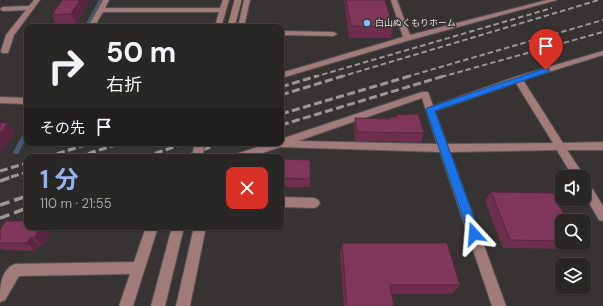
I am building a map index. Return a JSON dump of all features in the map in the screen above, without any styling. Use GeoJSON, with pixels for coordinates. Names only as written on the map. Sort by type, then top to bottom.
{"type":"FeatureCollection","features":[{"type":"Feature","properties":{"kind":"street"},"geometry":{"type":"LineString","coordinates":[[1,10],[13,0]]}},
{"type":"Feature","properties":{"kind":"street"},"geometry":{"type":"LineString","coordinates":[[5,51],[10,35],[36,0]]}},
{"type":"Feature","properties":{"kind":"street"},"geometry":{"type":"LineString","coordinates":[[93,24],[106,0]]}},
{"type":"Feature","properties":{"kind":"street"},"geometry":{"type":"LineString","coordinates":[[219,24],[226,0]]}},
{"type":"Feature","properties":{"kind":"street"},"geometry":{"type":"LineString","coordinates":[[232,24],[238,0]]}},
{"type":"Feature","properties":{"kind":"street"},"geometry":{"type":"LineString","coordinates":[[241,24],[247,0]]}},
{"type":"Feature","properties":{"kind":"street"},"geometry":{"type":"LineString","coordinates":[[394,0],[407,38]]}},
{"type":"Feature","properties":{"kind":"street"},"geometry":{"type":"LineString","coordinates":[[284,75],[407,38],[554,0]]}},
{"type":"Feature","properties":{"kind":"street"},"geometry":{"type":"LineString","coordinates":[[1,10],[31,8]]}},
{"type":"Feature","properties":{"kind":"street"},"geometry":{"type":"LineString","coordinates":[[101,10],[223,10]]}},
{"type":"Feature","properties":{"kind":"street"},"geometry":{"type":"LineString","coordinates":[[284,33],[333,34]]}},
{"type":"Feature","properties":{"kind":"street"},"geometry":{"type":"LineString","coordinates":[[430,110],[518,79],[603,53]]}},
{"type":"Feature","properties":{"kind":"street"},"geometry":{"type":"LineString","coordinates":[[518,79],[574,170]]}},
{"type":"Feature","properties":{"kind":"street"},"geometry":{"type":"LineString","coordinates":[[284,143],[425,94],[499,306]]}},
{"type":"Feature","properties":{"kind":"street"},"geometry":{"type":"LineString","coordinates":[[0,100],[24,101]]}},
{"type":"Feature","properties":{"kind":"street"},"geometry":{"type":"LineString","coordinates":[[284,144],[444,148],[603,146]]}},
{"type":"Feature","properties":{"kind":"street"},"geometry":{"type":"LineString","coordinates":[[249,154],[275,146]]}},
{"type":"Feature","properties":{"kind":"street"},"geometry":{"type":"LineString","coordinates":[[591,197],[603,216]]}},
{"type":"Feature","properties":{"kind":"street"},"geometry":{"type":"LineString","coordinates":[[284,202],[314,203]]}},
{"type":"Feature","properties":{"kind":"street"},"geometry":{"type":"LineString","coordinates":[[126,306],[151,230]]}},
{"type":"Feature","properties":{"kind":"street"},"geometry":{"type":"LineString","coordinates":[[158,306],[177,230]]}},
{"type":"Feature","properties":{"kind":"street"},"geometry":{"type":"LineString","coordinates":[[183,306],[199,230]]}},
{"type":"Feature","properties":{"kind":"street"},"geometry":{"type":"LineString","coordinates":[[0,295],[15,270],[138,268]]}},
{"type":"Feature","properties":{"kind":"building"},"geometry":{"type":"Polygon","coordinates":[[[62,0],[80,0],[71,14],[52,15],[62,0]]]}},
{"type":"Feature","properties":{"kind":"building","name":"白山ぬくもりホーム"},"geometry":{"type":"Polygon","coordinates":[[[346,0],[385,0],[393,27],[351,26],[346,0]]]}},
{"type":"Feature","properties":{"kind":"building"},"geometry":{"type":"Polygon","coordinates":[[[418,114],[424,133],[357,132],[355,118],[390,119],[389,117],[397,117],[396,115],[418,114]]]}},
{"type":"Feature","properties":{"kind":"building"},"geometry":{"type":"Polygon","coordinates":[[[0,123],[8,123],[0,134],[0,123]]]}},
{"type":"Feature","properties":{"kind":"building"},"geometry":{"type":"Polygon","coordinates":[[[284,159],[310,160],[310,179],[284,178],[284,159]]]}},
{"type":"Feature","properties":{"kind":"building"},"geometry":{"type":"Polygon","coordinates":[[[491,192],[553,193],[555,197],[555,206],[560,206],[564,214],[555,214],[555,241],[510,240],[491,192]]]}},
{"type":"Feature","properties":{"kind":"building"},"geometry":{"type":"Polygon","coordinates":[[[5,221],[24,221],[24,230],[38,230],[34,238],[30,238],[27,243],[0,243],[0,230],[5,221]]]}},
{"type":"Feature","properties":{"kind":"building"},"geometry":{"type":"Polygon","coordinates":[[[342,243],[447,243],[460,285],[390,285],[394,306],[347,306],[342,243]]]}},
{"type":"Feature","properties":{"kind":"waterway"},"geometry":{"type":"LineString","coordinates":[[88,24],[101,0]]}},
{"type":"Feature","properties":{"kind":"waterway"},"geometry":{"type":"LineString","coordinates":[[16,152],[24,137]]}},
{"type":"Feature","properties":{"kind":"railway"},"geometry":{"type":"LineString","coordinates":[[340,77],[599,0]]}},
{"type":"Feature","properties":{"kind":"railway"},"geometry":{"type":"LineString","coordinates":[[314,77],[552,8]]}},
{"type":"Feature","properties":{"kind":"railway"},"geometry":{"type":"LineString","coordinates":[[406,77],[603,20]]}},
{"type":"Feature","properties":{"kind":"railway"},"geometry":{"type":"LineString","coordinates":[[441,77],[603,32]]}},
{"type":"Feature","properties":{"kind":"railway"},"geometry":{"type":"LineString","coordinates":[[284,86],[317,76]]}},
{"type":"Feature","properties":{"kind":"railway"},"geometry":{"type":"LineString","coordinates":[[284,94],[343,76]]}},
{"type":"Feature","properties":{"kind":"railway"},"geometry":{"type":"LineString","coordinates":[[284,113],[410,76]]}},
{"type":"Feature","properties":{"kind":"railway"},"geometry":{"type":"LineString","coordinates":[[284,124],[444,76]]}},
{"type":"Feature","properties":{"kind":"railway"},"geometry":{"type":"LineString","coordinates":[[56,154],[82,146]]}},
{"type":"Feature","properties":{"kind":"railway"},"geometry":{"type":"LineString","coordinates":[[87,154],[112,146]]}},
{"type":"Feature","properties":{"kind":"railway"},"geometry":{"type":"LineString","coordinates":[[153,154],[177,146]]}},
{"type":"Feature","properties":{"kind":"railway"},"geometry":{"type":"LineString","coordinates":[[190,154],[214,146]]}},
{"type":"Feature","properties":{"kind":"railway"},"geometry":{"type":"LineString","coordinates":[[0,171],[24,164]]}},
{"type":"Feature","properties":{"kind":"railway"},"geometry":{"type":"LineString","coordinates":[[13,176],[24,173]]}},
{"type":"Feature","properties":{"kind":"railway"},"geometry":{"type":"LineString","coordinates":[[0,181],[13,176]]}},
{"type":"Feature","properties":{"kind":"railway"},"geometry":{"type":"LineString","coordinates":[[0,205],[24,197]]}},
{"type":"Feature","properties":{"kind":"railway"},"geometry":{"type":"LineString","coordinates":[[0,218],[24,209]]}},
{"type":"Feature","properties":{"kind":"place","name":"白山ぬくもりホーム"},"geometry":{"type":"Point","coordinates":[367,23]}},
{"type":"Feature","properties":{"kind":"route"},"geometry":{"type":"LineString","coordinates":[[474,234],[430,110],[546,70]]}}]}
